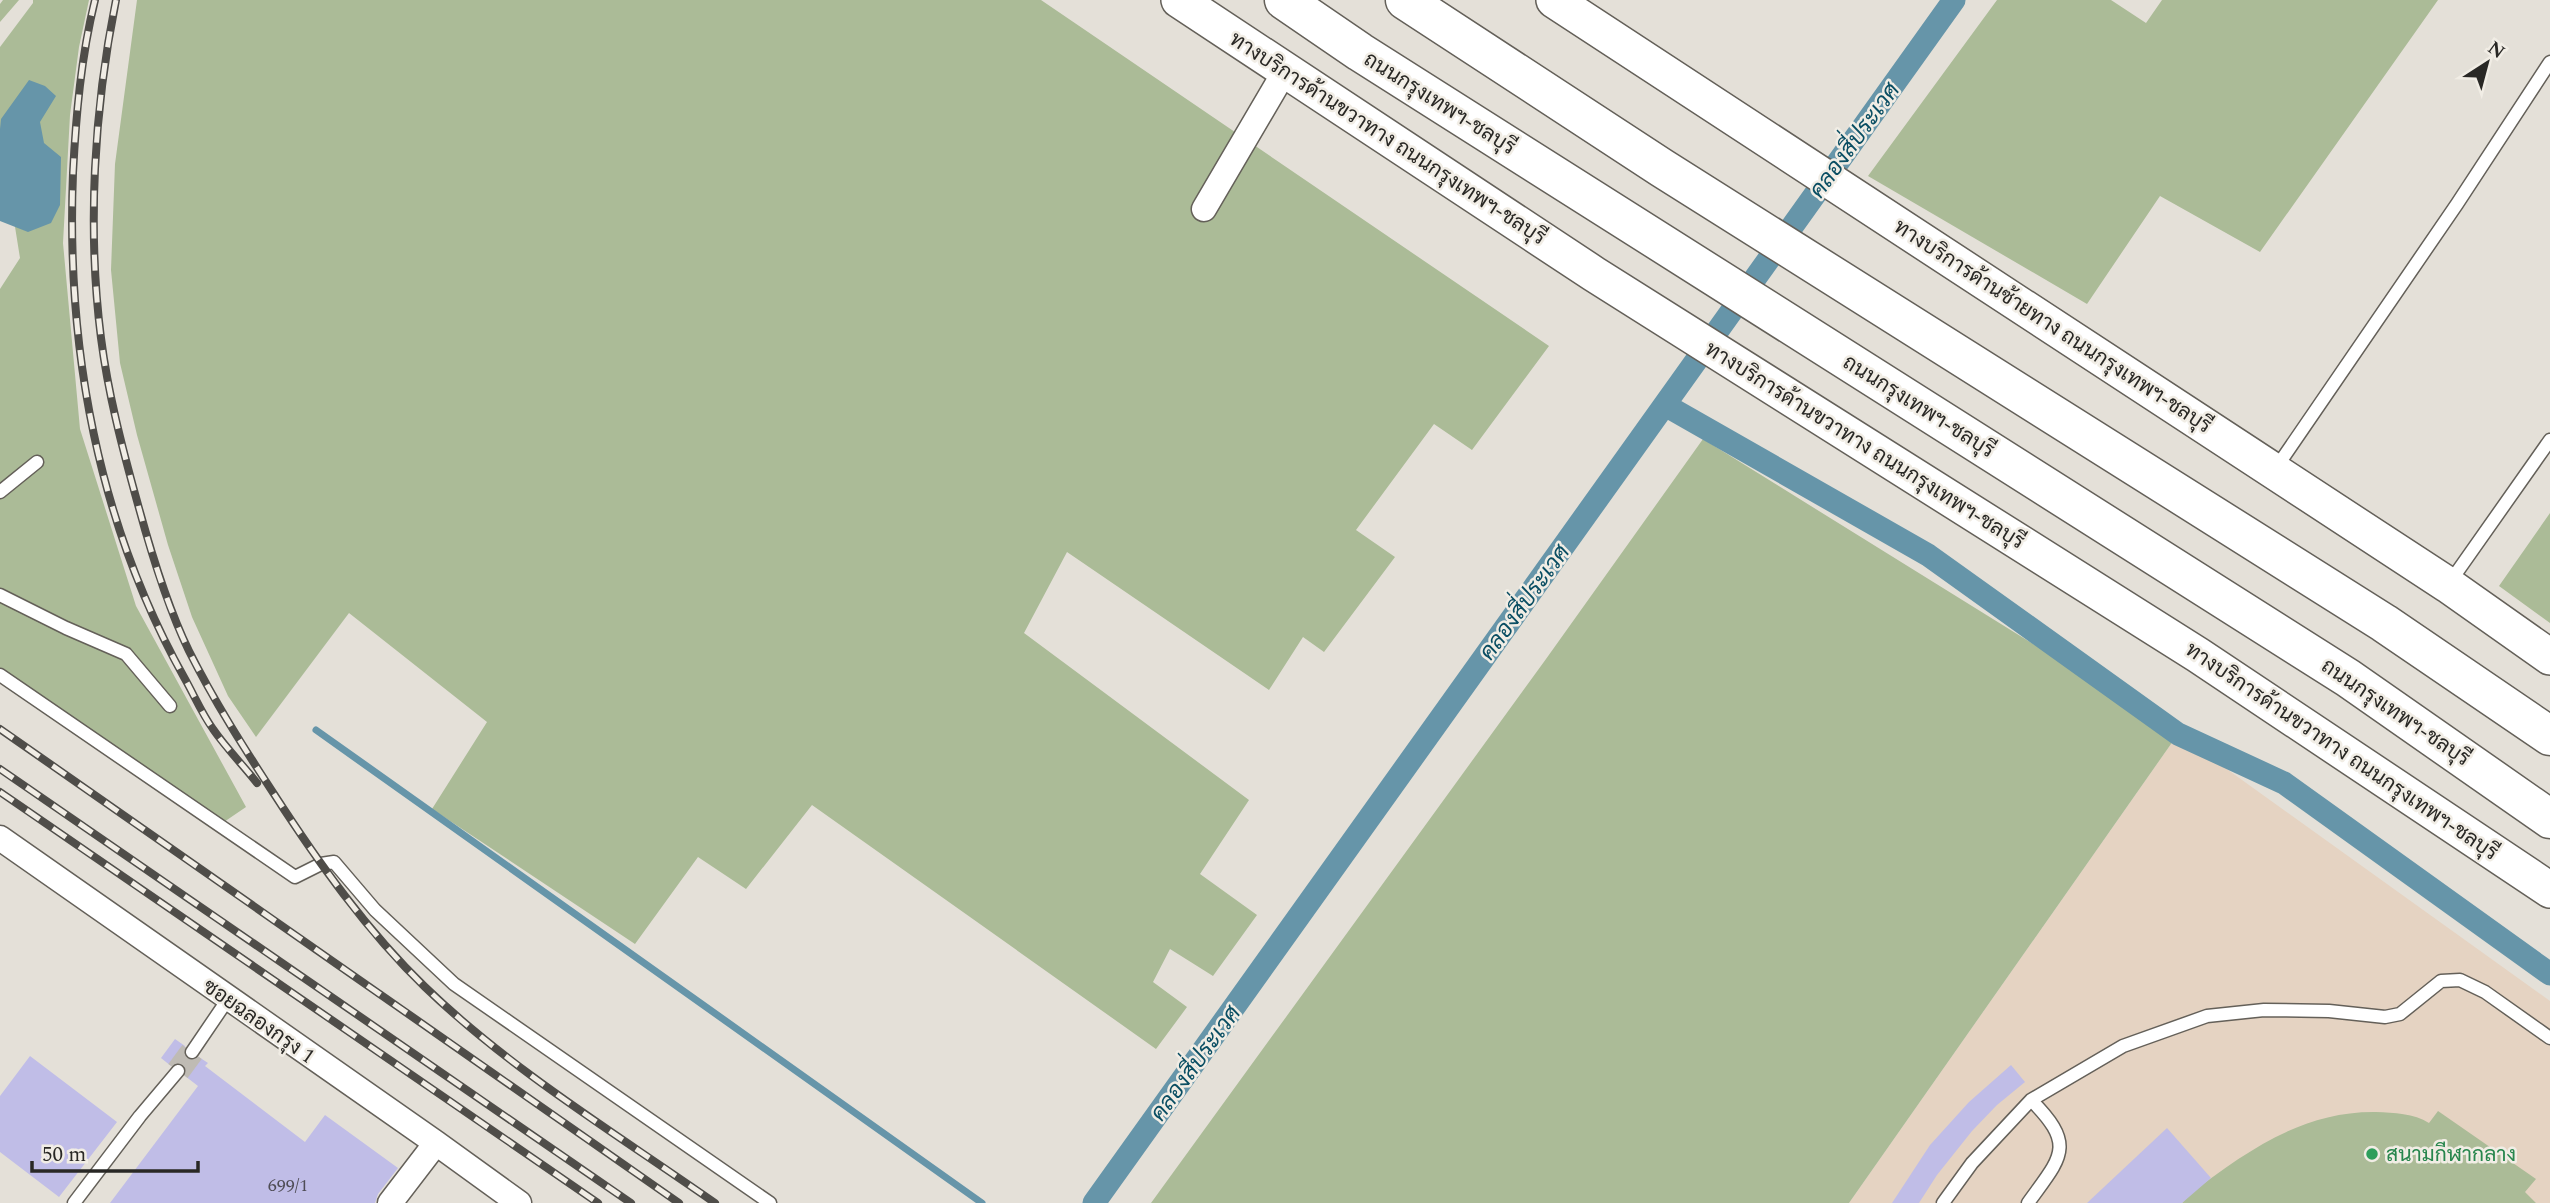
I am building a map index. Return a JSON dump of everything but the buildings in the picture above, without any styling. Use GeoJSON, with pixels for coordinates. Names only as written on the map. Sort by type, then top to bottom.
{"type":"FeatureCollection","features":[{"type":"Feature","properties":{"kind":"highway","name":"ถนนกรุงเทพฯ-ชลบุรี"},"geometry":{"type":"LineString","coordinates":[[1284,0],[1360,52],[2348,678],[2550,818]]}},
{"type":"Feature","properties":{"kind":"highway"},"geometry":{"type":"LineString","coordinates":[[1405,0],[1662,168],[2384,623],[2550,736]]}},
{"type":"Feature","properties":{"kind":"main road","name":"ทางบริการด้านขวาทาง ถนนกรุงเทพฯ-ชลบุรี"},"geometry":{"type":"LineString","coordinates":[[1179,0],[1278,83],[1594,274],[2198,655],[2550,890]]}},
{"type":"Feature","properties":{"kind":"main road","name":"ทางบริการด้านซ้ายทาง ถนนกรุงเทพฯ-ชลบุรี"},"geometry":{"type":"LineString","coordinates":[[1553,0],[2448,585],[2550,657]]}},
{"type":"Feature","properties":{"kind":"street"},"geometry":{"type":"LineString","coordinates":[[1204,209],[1278,83]]}},
{"type":"Feature","properties":{"kind":"street","name":"ซอยฉลองกรุง 1"},"geometry":{"type":"LineString","coordinates":[[1,840],[519,1203]]}},
{"type":"Feature","properties":{"kind":"street"},"geometry":{"type":"LineString","coordinates":[[390,1203],[436,1143]]}},
{"type":"Feature","properties":{"kind":"lane"},"geometry":{"type":"LineString","coordinates":[[2274,471],[2457,204],[2550,62]]}},
{"type":"Feature","properties":{"kind":"lane"},"geometry":{"type":"LineString","coordinates":[[2448,585],[2550,440]]}},
{"type":"Feature","properties":{"kind":"lane"},"geometry":{"type":"LineString","coordinates":[[0,492],[37,462]]}},
{"type":"Feature","properties":{"kind":"lane"},"geometry":{"type":"LineString","coordinates":[[0,595],[126,654],[170,706]]}},
{"type":"Feature","properties":{"kind":"lane"},"geometry":{"type":"LineString","coordinates":[[0,675],[295,877],[321,864],[334,862],[375,910],[454,984],[770,1203]]}},
{"type":"Feature","properties":{"kind":"lane"},"geometry":{"type":"LineString","coordinates":[[1943,1203],[1972,1163],[2031,1100],[2123,1046],[2207,1016],[2264,1010],[2329,1011],[2385,1017],[2400,1014],[2441,981],[2460,980],[2485,992],[2550,1038]]}},
{"type":"Feature","properties":{"kind":"lane"},"geometry":{"type":"LineString","coordinates":[[192,1052],[228,999]]}},
{"type":"Feature","properties":{"kind":"lane"},"geometry":{"type":"LineString","coordinates":[[74,1203],[139,1116],[178,1071]]}},
{"type":"Feature","properties":{"kind":"lane"},"geometry":{"type":"LineString","coordinates":[[2028,1203],[2055,1165],[2060,1147],[2057,1132],[2050,1119],[2031,1100]]}},
{"type":"Feature","properties":{"kind":"shaded area"},"geometry":{"type":"Polygon","coordinates":[[[2178,734],[2550,1001],[2550,1203],[1849,1203],[2178,734]]]}},
{"type":"Feature","properties":{"kind":"green space"},"geometry":{"type":"Polygon","coordinates":[[[3,0],[19,0],[0,22],[0,4],[3,0]]]}},
{"type":"Feature","properties":{"kind":"green space"},"geometry":{"type":"Polygon","coordinates":[[[33,0],[89,0],[79,47],[70,115],[63,243],[80,429],[136,606],[246,807],[221,824],[0,670],[0,289],[20,258],[0,133],[0,47],[33,0]]]}},
{"type":"Feature","properties":{"kind":"green space"},"geometry":{"type":"Polygon","coordinates":[[[137,0],[1041,0],[1549,346],[1472,450],[1434,424],[1356,530],[1395,557],[1324,652],[1303,637],[1269,690],[1067,552],[1024,633],[1249,800],[1200,874],[1257,915],[1213,976],[1170,949],[1153,982],[1187,1007],[1156,1049],[812,805],[746,889],[698,857],[635,944],[432,809],[487,722],[349,613],[256,737],[228,696],[192,617],[168,545],[120,363],[111,270],[115,164],[137,0]]]}},
{"type":"Feature","properties":{"kind":"green space"},"geometry":{"type":"Polygon","coordinates":[[[1997,0],[2111,0],[2146,23],[2162,0],[2438,0],[2260,252],[2160,196],[2087,304],[1868,176],[1997,0]]]}},
{"type":"Feature","properties":{"kind":"green space"},"geometry":{"type":"Polygon","coordinates":[[[1703,439],[2178,734],[1849,1203],[1151,1203],[1546,659],[1703,439]]]}},
{"type":"Feature","properties":{"kind":"green space"},"geometry":{"type":"Polygon","coordinates":[[[2550,513],[2550,623],[2499,586],[2550,513]]]}},
{"type":"Feature","properties":{"kind":"green space","name":"สนามกีฬากลาง"},"geometry":{"type":"Polygon","coordinates":[[[2438,1111],[2536,1179],[2525,1192],[2536,1203],[2182,1203],[2191,1193],[2233,1162],[2300,1126],[2349,1113],[2376,1112],[2410,1115],[2429,1123],[2438,1111]]]}},
{"type":"Feature","properties":{"kind":"water"},"geometry":{"type":"Polygon","coordinates":[[[29,80],[45,86],[56,96],[40,122],[44,143],[61,157],[60,205],[51,223],[28,232],[0,221],[0,129],[1,119],[29,80]]]}},
{"type":"Feature","properties":{"kind":"waterway","name":"คลองสี่ประเวศ"},"geometry":{"type":"LineString","coordinates":[[1094,1203],[1954,0]]}},
{"type":"Feature","properties":{"kind":"waterway"},"geometry":{"type":"LineString","coordinates":[[1665,405],[1928,555],[2178,734],[2284,783],[2550,974]]}},
{"type":"Feature","properties":{"kind":"waterway"},"geometry":{"type":"LineString","coordinates":[[316,730],[982,1203]]}},
{"type":"Feature","properties":{"kind":"tunnel"},"geometry":{"type":"LineString","coordinates":[[178,1071],[192,1052]]}},
{"type":"Feature","properties":{"kind":"railway"},"geometry":{"type":"LineString","coordinates":[[95,0],[86,43],[78,108],[72,239],[82,370],[94,434],[109,497],[155,620],[209,723],[257,783]]}},
{"type":"Feature","properties":{"kind":"railway"},"geometry":{"type":"LineString","coordinates":[[116,0],[102,83],[95,169],[94,254],[101,338],[116,420],[142,519],[166,596],[189,651],[230,724],[308,845],[383,943],[425,987],[493,1046],[603,1127],[715,1203]]}},
{"type":"Feature","properties":{"kind":"railway"},"geometry":{"type":"LineString","coordinates":[[0,729],[679,1203]]}},
{"type":"Feature","properties":{"kind":"railway"},"geometry":{"type":"LineString","coordinates":[[0,769],[631,1203]]}},
{"type":"Feature","properties":{"kind":"railway"},"geometry":{"type":"LineString","coordinates":[[0,792],[598,1203]]}},
{"type":"Feature","properties":{"kind":"place","name":"สนามกีฬากลาง"},"geometry":{"type":"Point","coordinates":[2372,1154]}}]}
